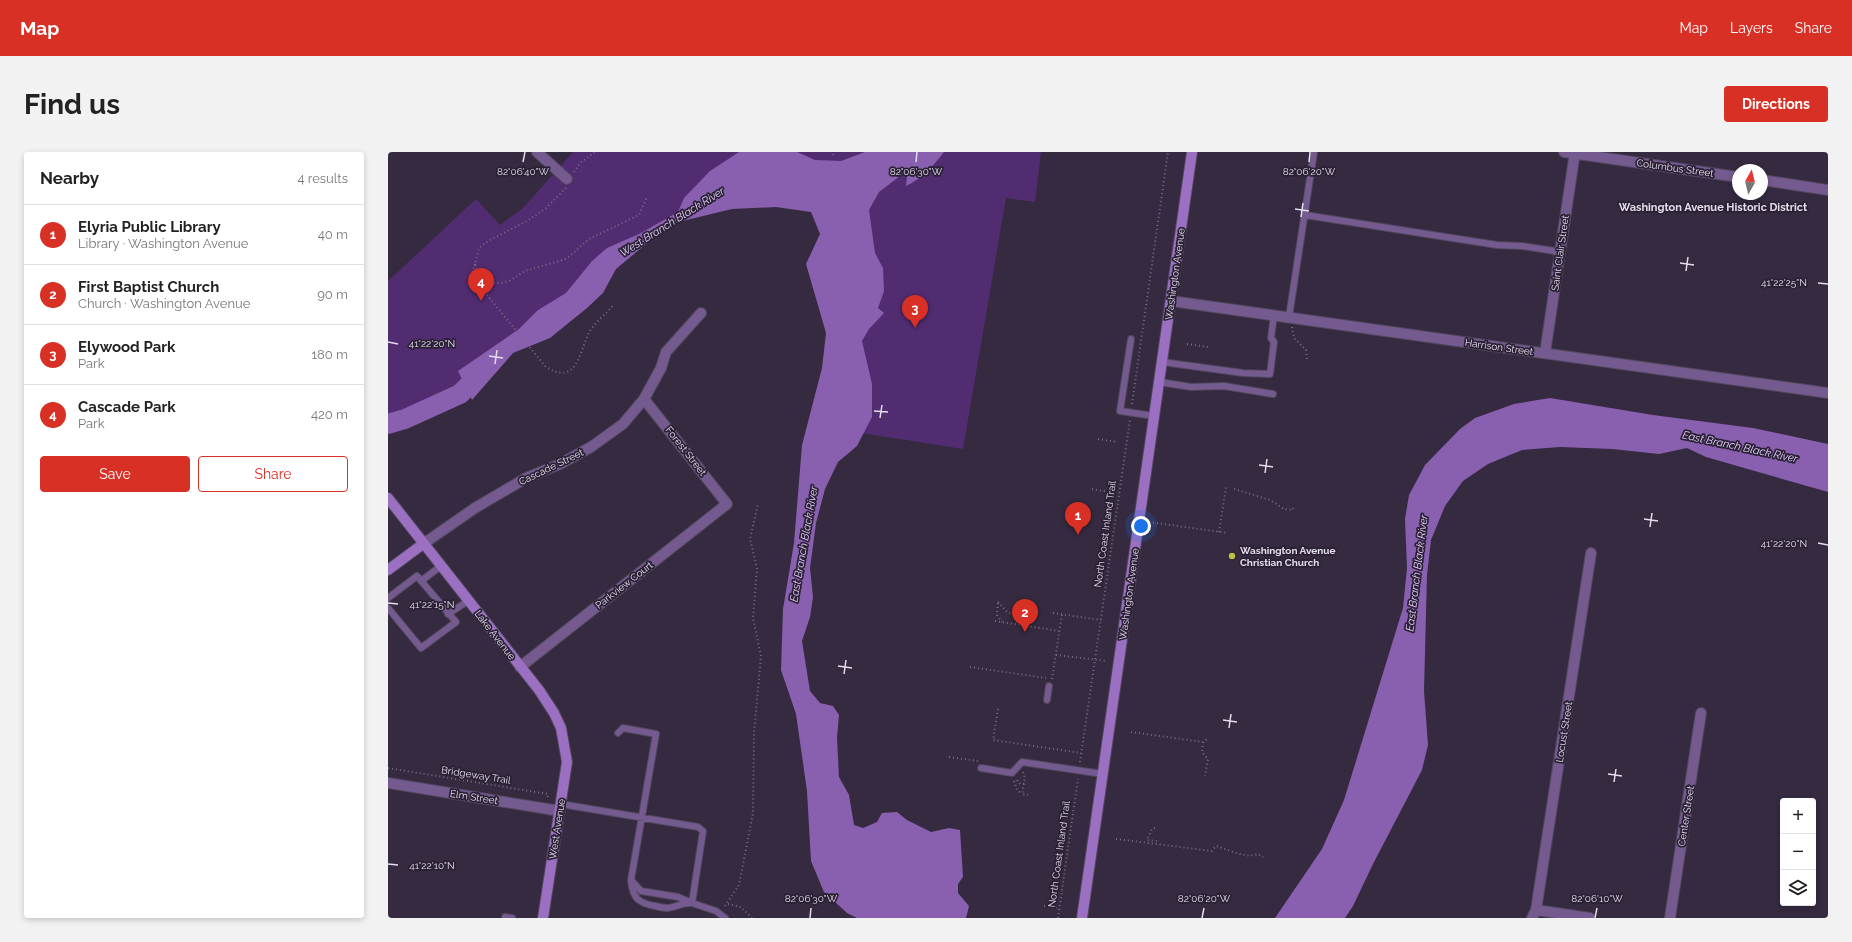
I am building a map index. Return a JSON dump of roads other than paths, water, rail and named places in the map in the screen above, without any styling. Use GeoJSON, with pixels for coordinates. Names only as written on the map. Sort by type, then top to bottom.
{"type":"FeatureCollection","features":[{"type":"Feature","properties":{"kind":"street"},"geometry":{"type":"LineString","coordinates":[[537,152],[569,179]]}},
{"type":"Feature","properties":{"kind":"street","name":"Washington Avenue"},"geometry":{"type":"LineString","coordinates":[[1082,918],[1192,152]]}},
{"type":"Feature","properties":{"kind":"street","name":"Columbus Street"},"geometry":{"type":"LineString","coordinates":[[1564,152],[1732,176]]}},
{"type":"Feature","properties":{"kind":"street","name":"Saint Clair Street"},"geometry":{"type":"LineString","coordinates":[[1546,353],[1575,153]]}},
{"type":"Feature","properties":{"kind":"street"},"geometry":{"type":"LineString","coordinates":[[1768,181],[1828,190]]}},
{"type":"Feature","properties":{"kind":"street","name":"Harrison Street"},"geometry":{"type":"LineString","coordinates":[[1171,301],[1274,315],[1291,320],[1546,353],[1828,393]]}},
{"type":"Feature","properties":{"kind":"street","name":"Cascade Street"},"geometry":{"type":"LineString","coordinates":[[423,544],[475,508],[526,478],[560,464],[590,447],[623,424],[644,399],[661,368],[666,352],[701,313]]}},
{"type":"Feature","properties":{"kind":"street","name":"Forest Street"},"geometry":{"type":"LineString","coordinates":[[644,399],[727,504]]}},
{"type":"Feature","properties":{"kind":"street","name":"Lake Avenue"},"geometry":{"type":"LineString","coordinates":[[388,498],[520,667],[554,713],[564,740]]}},
{"type":"Feature","properties":{"kind":"street","name":"Parkview Court"},"geometry":{"type":"LineString","coordinates":[[520,667],[727,504]]}},
{"type":"Feature","properties":{"kind":"street"},"geometry":{"type":"LineString","coordinates":[[388,570],[423,544]]}},
{"type":"Feature","properties":{"kind":"street","name":"Locust Street"},"geometry":{"type":"LineString","coordinates":[[1534,914],[1591,553]]}},
{"type":"Feature","properties":{"kind":"street","name":"Center Street"},"geometry":{"type":"LineString","coordinates":[[1670,918],[1701,713]]}},
{"type":"Feature","properties":{"kind":"street","name":"West Avenue"},"geometry":{"type":"LineString","coordinates":[[543,918],[567,762],[564,740]]}},
{"type":"Feature","properties":{"kind":"street","name":"Elm Street"},"geometry":{"type":"LineString","coordinates":[[388,783],[546,809],[561,807]]}},
{"type":"Feature","properties":{"kind":"street"},"geometry":{"type":"LineString","coordinates":[[1534,914],[1590,918]]}},
{"type":"Feature","properties":{"kind":"lane"},"geometry":{"type":"LineString","coordinates":[[1291,320],[1314,152]]}},
{"type":"Feature","properties":{"kind":"lane"},"geometry":{"type":"LineString","coordinates":[[1305,215],[1497,245],[1522,246],[1560,252]]}},
{"type":"Feature","properties":{"kind":"lane"},"geometry":{"type":"LineString","coordinates":[[1162,362],[1243,373],[1270,374],[1274,342],[1271,338],[1274,315]]}},
{"type":"Feature","properties":{"kind":"lane"},"geometry":{"type":"LineString","coordinates":[[1131,339],[1120,411],[1154,416]]}},
{"type":"Feature","properties":{"kind":"lane"},"geometry":{"type":"LineString","coordinates":[[1159,382],[1191,387],[1224,386],[1272,394]]}},
{"type":"Feature","properties":{"kind":"lane"},"geometry":{"type":"LineString","coordinates":[[421,581],[441,566]]}},
{"type":"Feature","properties":{"kind":"lane"},"geometry":{"type":"LineString","coordinates":[[388,598],[417,576],[456,622],[421,648],[388,608]]}},
{"type":"Feature","properties":{"kind":"lane"},"geometry":{"type":"LineString","coordinates":[[448,614],[468,601]]}},
{"type":"Feature","properties":{"kind":"lane"},"geometry":{"type":"LineString","coordinates":[[1047,700],[1049,686]]}},
{"type":"Feature","properties":{"kind":"lane"},"geometry":{"type":"LineString","coordinates":[[618,733],[623,728],[656,734],[643,818],[631,880],[632,891],[636,898],[644,904],[667,908],[692,903]]}},
{"type":"Feature","properties":{"kind":"lane"},"geometry":{"type":"LineString","coordinates":[[981,768],[1012,773],[1022,762],[1103,774]]}},
{"type":"Feature","properties":{"kind":"lane"},"geometry":{"type":"LineString","coordinates":[[561,807],[698,827],[703,831],[692,903]]}},
{"type":"Feature","properties":{"kind":"lane"},"geometry":{"type":"LineString","coordinates":[[631,880],[641,891],[678,897],[716,911],[725,918]]}},
{"type":"Feature","properties":{"kind":"water","name":"East Branch Black River"},"geometry":{"type":"Polygon","coordinates":[[[739,152],[797,152],[815,160],[841,161],[865,152],[944,152],[917,180],[906,186],[907,176],[904,173],[879,192],[869,210],[875,253],[883,268],[884,291],[878,308],[884,313],[869,329],[862,341],[872,384],[872,417],[857,446],[838,462],[825,489],[816,523],[810,568],[813,597],[810,617],[802,641],[810,691],[820,703],[833,706],[839,715],[837,738],[839,777],[849,795],[854,825],[863,828],[877,822],[882,813],[897,812],[907,820],[931,832],[949,828],[960,830],[963,877],[958,884],[958,893],[969,906],[966,918],[857,918],[847,913],[824,892],[811,861],[807,791],[796,714],[781,670],[783,609],[794,543],[802,445],[822,368],[826,333],[806,264],[820,234],[811,212],[776,207],[732,209],[670,224],[616,269],[603,293],[587,308],[550,338],[513,353],[472,400],[458,371],[519,329],[538,310],[566,293],[592,261],[607,248],[639,234],[678,212],[684,198],[710,171],[739,152]]]}},
{"type":"Feature","properties":{"kind":"water","name":"East Branch Black River"},"geometry":{"type":"Polygon","coordinates":[[[1550,398],[1653,415],[1753,428],[1828,444],[1828,492],[1706,457],[1687,448],[1659,454],[1612,449],[1560,447],[1522,450],[1488,464],[1463,481],[1445,506],[1431,540],[1427,575],[1424,691],[1428,745],[1422,770],[1353,906],[1345,918],[1275,918],[1322,849],[1344,800],[1403,608],[1407,568],[1405,519],[1409,495],[1425,465],[1460,429],[1475,418],[1514,404],[1550,398]]]}},
{"type":"Feature","properties":{"kind":"waterway","name":"West Branch Black River"},"geometry":{"type":"LineString","coordinates":[[388,424],[405,419],[460,394],[485,369]]}},
{"type":"Feature","properties":{"kind":"place","name":"Cascade Park"},"geometry":{"type":"Point","coordinates":[481,301]}},
{"type":"Feature","properties":{"kind":"place","name":"Elywood Park"},"geometry":{"type":"Point","coordinates":[915,328]}},
{"type":"Feature","properties":{"kind":"place","name":"Elyria Public Library"},"geometry":{"type":"Point","coordinates":[1078,535]}},
{"type":"Feature","properties":{"kind":"place","name":"Washington Avenue Christian Church"},"geometry":{"type":"Point","coordinates":[1232,556]}},
{"type":"Feature","properties":{"kind":"place","name":"First Baptist Church"},"geometry":{"type":"Point","coordinates":[1025,632]}},
{"type":"Feature","properties":{"kind":"district","name":"Washington Avenue Historic District"},"geometry":{"type":"Point","coordinates":[1713,207]}}]}
